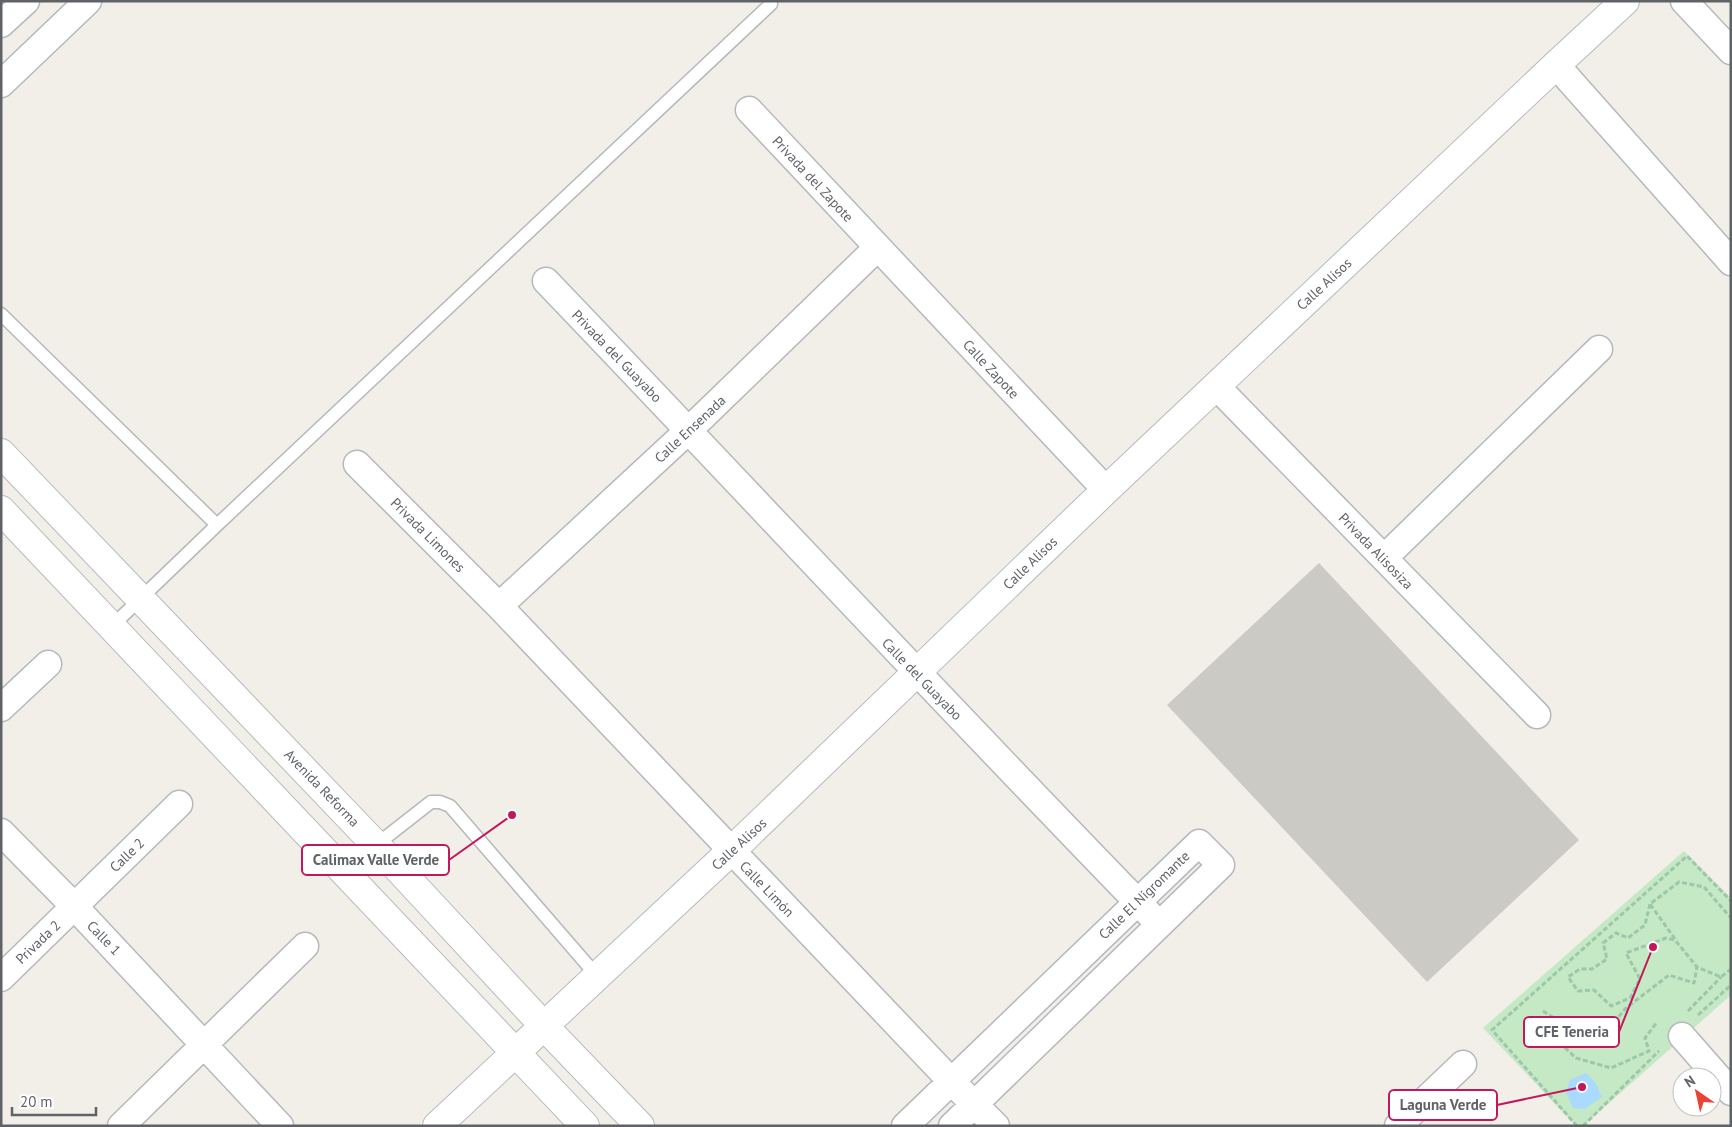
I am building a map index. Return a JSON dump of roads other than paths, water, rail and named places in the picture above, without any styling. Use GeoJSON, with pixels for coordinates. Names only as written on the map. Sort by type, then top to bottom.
{"type":"FeatureCollection","features":[{"type":"Feature","properties":{"kind":"main road","name":"Calle Alisos"},"geometry":{"type":"LineString","coordinates":[[437,1126],[731,851],[1106,490],[1625,1]]}},
{"type":"Feature","properties":{"kind":"main road","name":"Avenida Reforma"},"geometry":{"type":"LineString","coordinates":[[1,453],[376,845],[640,1126]]}},
{"type":"Feature","properties":{"kind":"main road"},"geometry":{"type":"LineString","coordinates":[[1,510],[586,1126]]}},
{"type":"Feature","properties":{"kind":"street"},"geometry":{"type":"LineString","coordinates":[[1,24],[26,1]]}},
{"type":"Feature","properties":{"kind":"street"},"geometry":{"type":"LineString","coordinates":[[1,84],[88,1]]}},
{"type":"Feature","properties":{"kind":"street"},"geometry":{"type":"LineString","coordinates":[[1684,1],[1731,52]]}},
{"type":"Feature","properties":{"kind":"street"},"geometry":{"type":"LineString","coordinates":[[1556,65],[1731,262]]}},
{"type":"Feature","properties":{"kind":"street","name":"Privada del Zapote"},"geometry":{"type":"LineString","coordinates":[[749,110],[877,248]]}},
{"type":"Feature","properties":{"kind":"street","name":"Calle Ensenada"},"geometry":{"type":"LineString","coordinates":[[499,606],[689,430],[877,248]]}},
{"type":"Feature","properties":{"kind":"street","name":"Calle Zapote"},"geometry":{"type":"LineString","coordinates":[[877,248],[1106,490]]}},
{"type":"Feature","properties":{"kind":"street","name":"Privada del Guayabo"},"geometry":{"type":"LineString","coordinates":[[546,281],[689,430]]}},
{"type":"Feature","properties":{"kind":"street"},"geometry":{"type":"LineString","coordinates":[[1384,558],[1599,349]]}},
{"type":"Feature","properties":{"kind":"street","name":"Privada Alisosiza"},"geometry":{"type":"LineString","coordinates":[[1216,386],[1537,716]]}},
{"type":"Feature","properties":{"kind":"street","name":"Calle del Guayabo"},"geometry":{"type":"LineString","coordinates":[[689,430],[917,674],[1159,924]]}},
{"type":"Feature","properties":{"kind":"street","name":"Privada Limones"},"geometry":{"type":"LineString","coordinates":[[357,464],[499,606]]}},
{"type":"Feature","properties":{"kind":"street","name":"Calle Limón"},"geometry":{"type":"LineString","coordinates":[[499,606],[731,851],[996,1126]]}},
{"type":"Feature","properties":{"kind":"street"},"geometry":{"type":"LineString","coordinates":[[1,708],[48,664]]}},
{"type":"Feature","properties":{"kind":"street","name":"Calle 2"},"geometry":{"type":"LineString","coordinates":[[74,906],[179,804]]}},
{"type":"Feature","properties":{"kind":"street","name":"Calle 1"},"geometry":{"type":"LineString","coordinates":[[1,832],[74,906],[280,1126]]}},
{"type":"Feature","properties":{"kind":"street","name":"Calle El Nigromante"},"geometry":{"type":"LineString","coordinates":[[905,1126],[950,1080],[1199,843],[1221,865],[952,1126]]}},
{"type":"Feature","properties":{"kind":"street","name":"Privada 2"},"geometry":{"type":"LineString","coordinates":[[1,978],[74,906]]}},
{"type":"Feature","properties":{"kind":"street"},"geometry":{"type":"LineString","coordinates":[[121,1126],[305,946]]}},
{"type":"Feature","properties":{"kind":"street"},"geometry":{"type":"LineString","coordinates":[[1678,1031],[1731,1092]]}},
{"type":"Feature","properties":{"kind":"street"},"geometry":{"type":"LineString","coordinates":[[1398,1126],[1463,1064]]}},
{"type":"Feature","properties":{"kind":"lane"},"geometry":{"type":"LineString","coordinates":[[112,626],[141,600],[217,524],[772,4]]}},
{"type":"Feature","properties":{"kind":"lane"},"geometry":{"type":"LineString","coordinates":[[1,314],[217,524]]}},
{"type":"Feature","properties":{"kind":"lane"},"geometry":{"type":"LineString","coordinates":[[376,845],[431,802],[440,802],[450,806],[597,976]]}},
{"type":"Feature","properties":{"kind":"water"},"geometry":{"type":"Polygon","coordinates":[[[1586,1073],[1595,1082],[1602,1097],[1584,1109],[1573,1108],[1566,1092],[1570,1080],[1586,1073]]]}},
{"type":"Feature","properties":{"kind":"place","name":"Calimax Valle Verde"},"geometry":{"type":"Point","coordinates":[512,815]}},
{"type":"Feature","properties":{"kind":"place","name":"CFE Teneria"},"geometry":{"type":"Point","coordinates":[1653,947]}},
{"type":"Feature","properties":{"kind":"place","name":"Laguna Verde"},"geometry":{"type":"Point","coordinates":[1582,1087]}}]}
